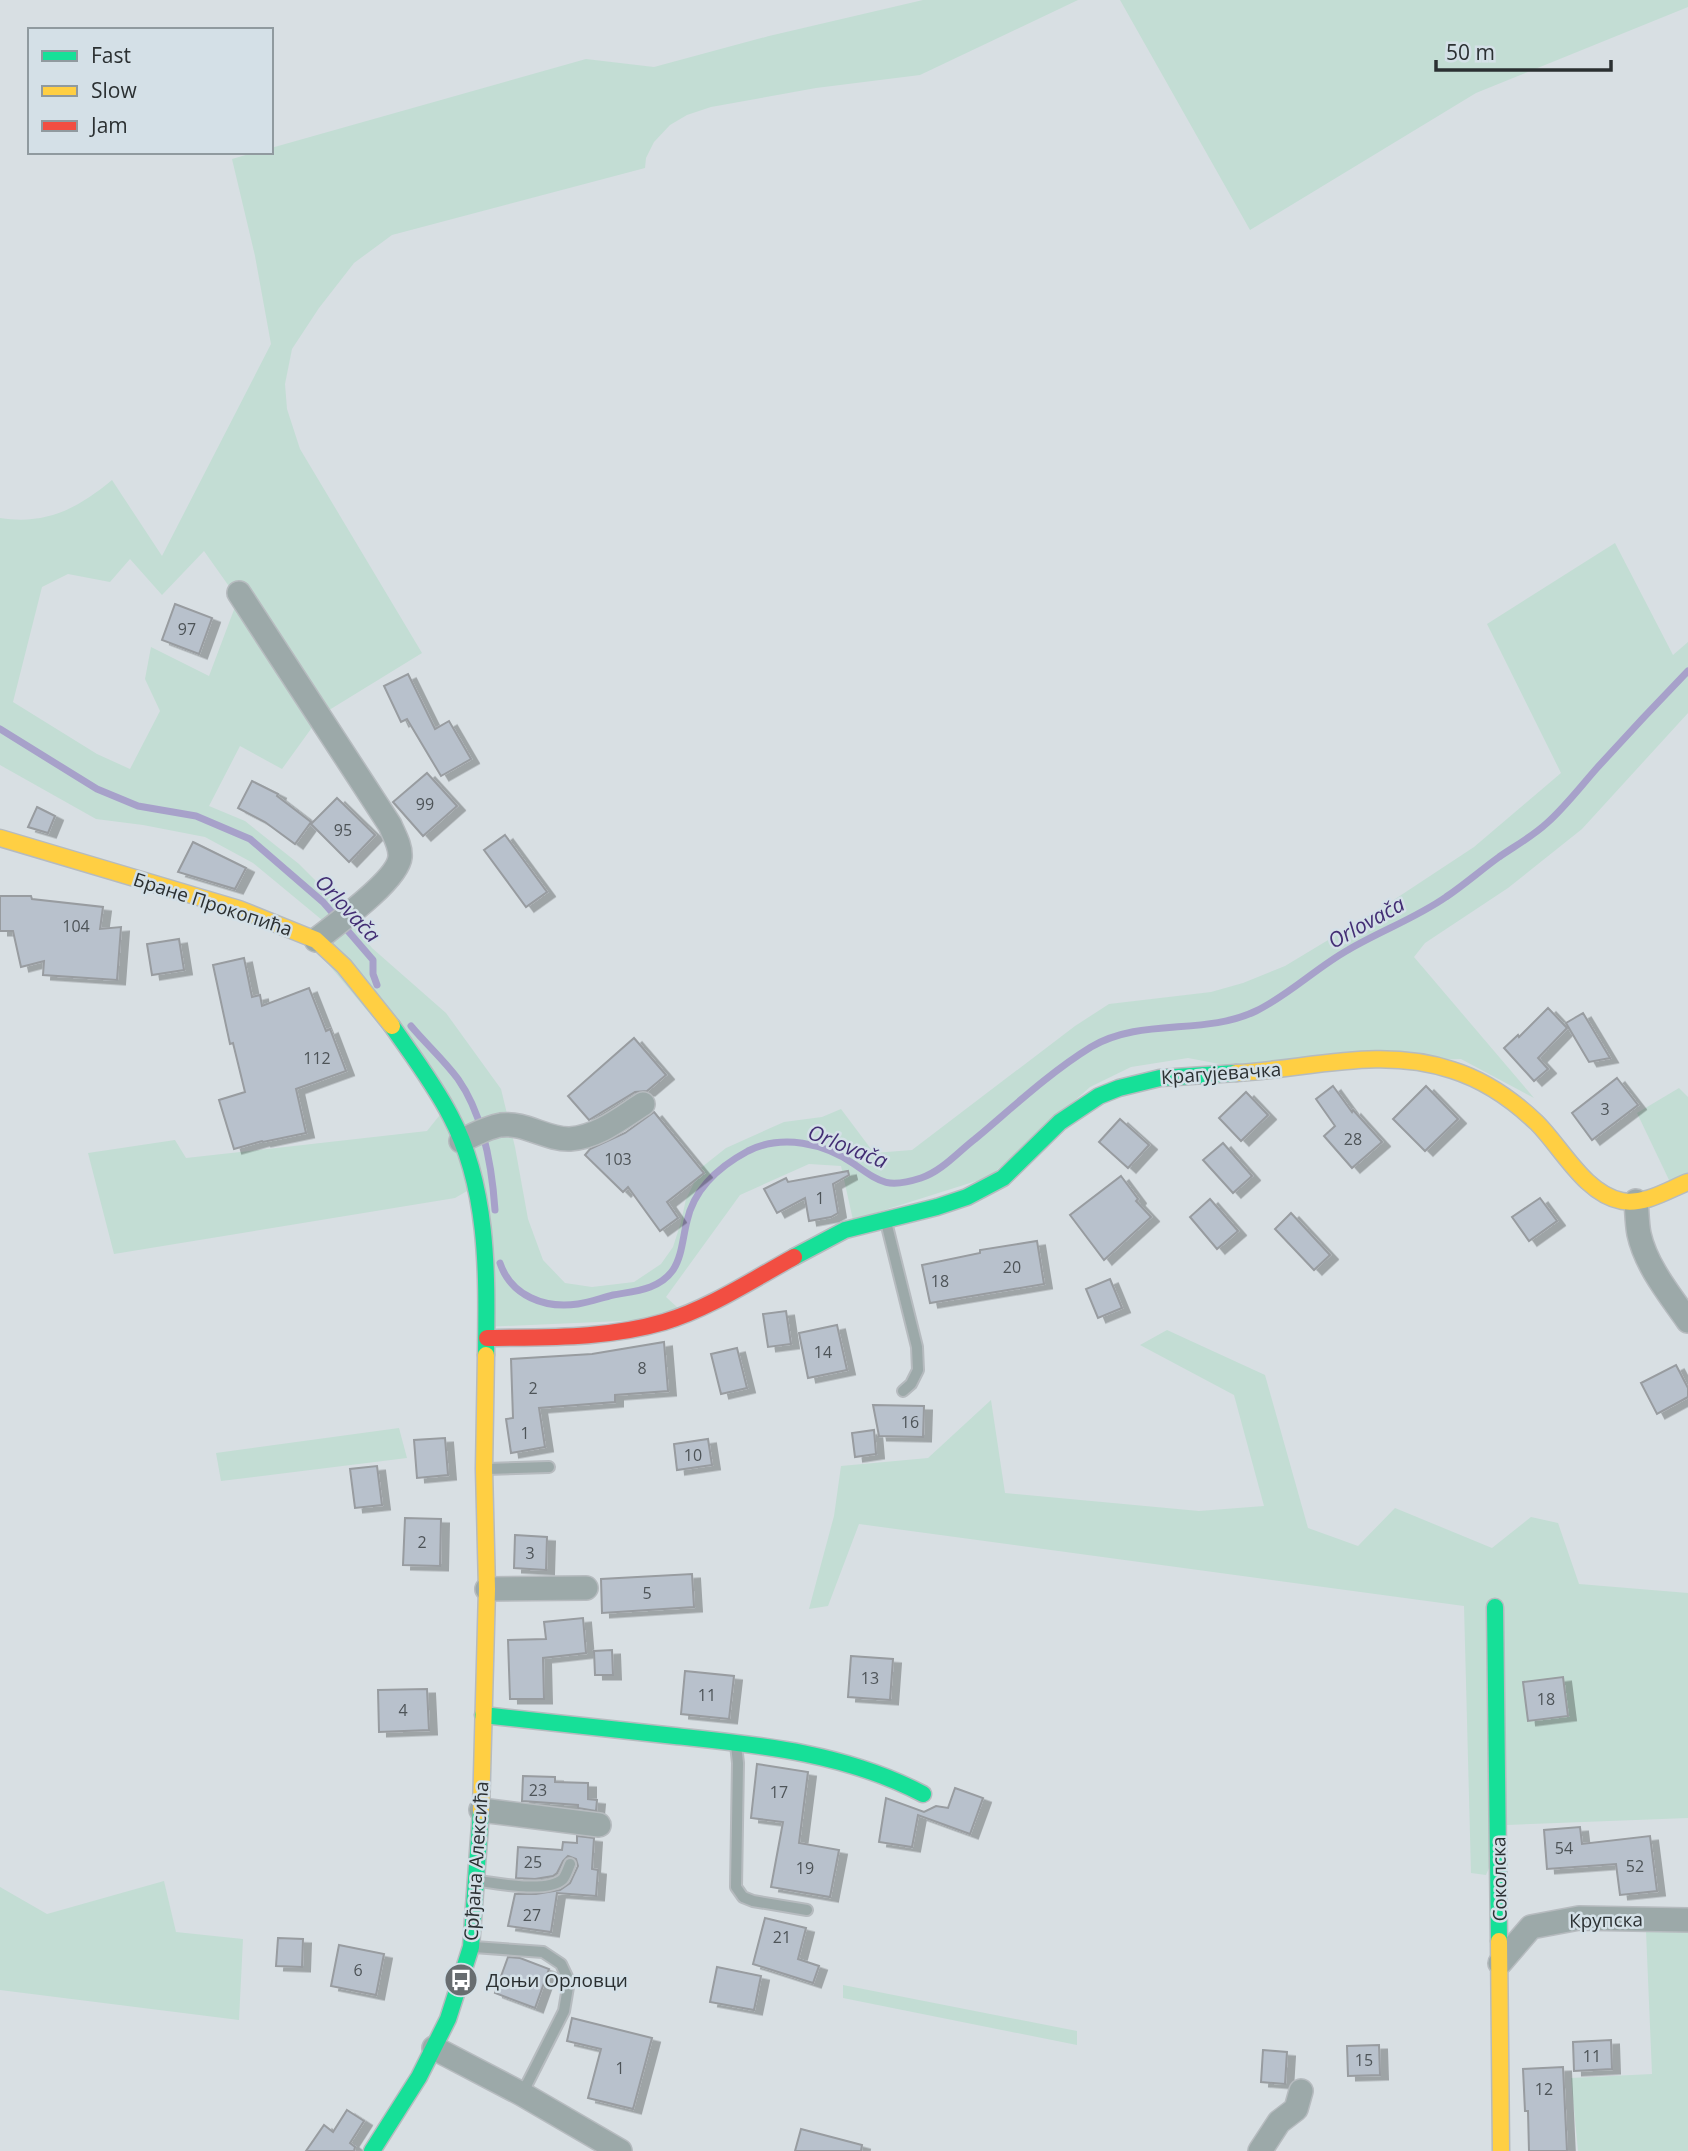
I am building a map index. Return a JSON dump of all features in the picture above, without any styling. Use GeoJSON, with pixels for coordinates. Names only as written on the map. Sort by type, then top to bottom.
{"type":"FeatureCollection","features":[{"type":"Feature","properties":{"kind":"street"},"geometry":{"type":"LineString","coordinates":[[239,593],[390,825],[397,843],[400,858],[394,871],[316,940]]}},
{"type":"Feature","properties":{"kind":"street","name":"Бране Прокопића"},"geometry":{"type":"LineString","coordinates":[[0,838],[239,909],[316,940],[344,966],[384,1014],[445,1106],[469,1137],[487,1264],[487,1338]]}},
{"type":"Feature","properties":{"kind":"street","name":"Крагујевачка"},"geometry":{"type":"LineString","coordinates":[[487,1338],[591,1336],[663,1322],[703,1307],[845,1230],[937,1208],[990,1186],[1003,1178],[1082,1105],[1132,1082],[1165,1076],[1277,1070],[1376,1058],[1443,1066],[1495,1090],[1540,1125],[1588,1180],[1609,1197],[1636,1201]]}},
{"type":"Feature","properties":{"kind":"street"},"geometry":{"type":"LineString","coordinates":[[469,1137],[502,1125],[517,1126],[555,1138],[572,1139],[605,1129],[643,1104]]}},
{"type":"Feature","properties":{"kind":"street"},"geometry":{"type":"LineString","coordinates":[[1688,1182],[1636,1201],[1639,1235],[1647,1254],[1667,1292],[1688,1321]]}},
{"type":"Feature","properties":{"kind":"street","name":"Срђана Алексића"},"geometry":{"type":"LineString","coordinates":[[372,2151],[419,2077],[434,2048],[448,2019],[471,1947],[481,1810],[486,1589],[484,1469],[487,1338]]}},
{"type":"Feature","properties":{"kind":"street"},"geometry":{"type":"LineString","coordinates":[[486,1589],[586,1588]]}},
{"type":"Feature","properties":{"kind":"street","name":"Соколска"},"geometry":{"type":"LineString","coordinates":[[1495,1607],[1501,2151]]}},
{"type":"Feature","properties":{"kind":"street"},"geometry":{"type":"LineString","coordinates":[[483,1715],[735,1742],[868,1768],[923,1794]]}},
{"type":"Feature","properties":{"kind":"street"},"geometry":{"type":"LineString","coordinates":[[481,1810],[599,1825]]}},
{"type":"Feature","properties":{"kind":"street","name":"Крупска"},"geometry":{"type":"LineString","coordinates":[[1500,1963],[1531,1927],[1579,1918],[1688,1920]]}},
{"type":"Feature","properties":{"kind":"street"},"geometry":{"type":"LineString","coordinates":[[434,2048],[522,2094],[620,2151]]}},
{"type":"Feature","properties":{"kind":"street"},"geometry":{"type":"LineString","coordinates":[[1260,2151],[1279,2122],[1296,2109],[1301,2091]]}},
{"type":"Feature","properties":{"kind":"lane"},"geometry":{"type":"LineString","coordinates":[[885,1219],[917,1348],[918,1370],[911,1384],[903,1391]]}},
{"type":"Feature","properties":{"kind":"lane"},"geometry":{"type":"LineString","coordinates":[[484,1469],[549,1467]]}},
{"type":"Feature","properties":{"kind":"lane"},"geometry":{"type":"LineString","coordinates":[[735,1742],[738,1763],[736,1887],[743,1897],[753,1901],[807,1910]]}},
{"type":"Feature","properties":{"kind":"lane"},"geometry":{"type":"LineString","coordinates":[[477,1881],[509,1885],[555,1885],[565,1878],[570,1864]]}},
{"type":"Feature","properties":{"kind":"lane"},"geometry":{"type":"LineString","coordinates":[[471,1947],[543,1952],[561,1964],[569,1981],[564,2011],[522,2094]]}},
{"type":"Feature","properties":{"kind":"green space"},"geometry":{"type":"Polygon","coordinates":[[[923,0],[1078,0],[920,75],[816,88],[711,107],[687,115],[670,125],[654,142],[646,158],[645,168],[392,235],[354,263],[292,349],[285,384],[287,409],[300,449],[422,653],[321,715],[282,769],[240,746],[209,806],[245,821],[299,864],[327,892],[372,948],[446,1013],[501,1089],[528,1219],[543,1260],[565,1283],[592,1287],[634,1282],[661,1264],[673,1247],[686,1199],[702,1167],[726,1148],[784,1122],[822,1117],[841,1109],[874,1153],[912,1150],[1075,1026],[1109,1004],[1211,992],[1243,983],[1285,966],[1383,907],[1474,847],[1561,773],[1487,624],[1615,543],[1673,655],[1688,642],[1688,713],[1582,829],[1508,888],[1425,943],[1414,957],[1534,1098],[1461,1059],[1230,1066],[1188,1058],[1131,1067],[1090,1087],[989,1177],[853,1220],[841,1166],[809,1164],[740,1195],[666,1297],[678,1308],[644,1320],[484,1327],[474,1187],[455,1198],[114,1254],[88,1153],[175,1140],[186,1158],[427,1131],[447,1106],[303,934],[322,920],[253,863],[205,837],[96,819],[0,765],[0,518],[17,520],[46,517],[73,507],[112,480],[162,556],[271,344],[255,256],[232,159],[249,154],[273,154],[273,147],[586,59],[654,67],[769,36],[923,0]],[[204,551],[162,595],[130,559],[110,582],[68,574],[42,587],[13,702],[97,754],[130,769],[160,711],[145,679],[151,647],[209,676],[238,599],[204,551]]]}},
{"type":"Feature","properties":{"kind":"green space"},"geometry":{"type":"Polygon","coordinates":[[[1120,0],[1688,0],[1688,7],[1476,93],[1250,230],[1120,0]]]}},
{"type":"Feature","properties":{"kind":"green space"},"geometry":{"type":"Polygon","coordinates":[[[1679,1088],[1688,1097],[1688,1174],[1670,1182],[1637,1113],[1679,1088]]]}},
{"type":"Feature","properties":{"kind":"green space"},"geometry":{"type":"Polygon","coordinates":[[[1167,1330],[1265,1375],[1308,1528],[1358,1546],[1395,1508],[1492,1548],[1531,1517],[1558,1523],[1579,1584],[1688,1593],[1688,1818],[1507,1825],[1486,1875],[1471,1873],[1464,1606],[859,1524],[828,1606],[809,1609],[834,1516],[841,1466],[928,1458],[991,1400],[1005,1493],[1199,1511],[1264,1506],[1234,1395],[1140,1345],[1167,1330]]]}},
{"type":"Feature","properties":{"kind":"green space"},"geometry":{"type":"Polygon","coordinates":[[[399,1428],[407,1458],[221,1481],[216,1453],[399,1428]]]}},
{"type":"Feature","properties":{"kind":"green space"},"geometry":{"type":"Polygon","coordinates":[[[164,1881],[176,1932],[243,1939],[239,2020],[0,1990],[0,1887],[47,1914],[164,1881]]]}},
{"type":"Feature","properties":{"kind":"green space"},"geometry":{"type":"Polygon","coordinates":[[[1688,1930],[1688,2151],[1578,2151],[1571,2078],[1652,2074],[1646,1931],[1688,1930]]]}},
{"type":"Feature","properties":{"kind":"green space"},"geometry":{"type":"Polygon","coordinates":[[[843,1985],[1077,2031],[1077,2045],[843,1998],[843,1985]]]}},
{"type":"Feature","properties":{"kind":"building"},"geometry":{"type":"Polygon","coordinates":[[[175,604],[212,618],[199,654],[162,640],[175,604]]]}},
{"type":"Feature","properties":{"kind":"building"},"geometry":{"type":"Polygon","coordinates":[[[408,674],[435,729],[449,721],[471,759],[441,776],[407,719],[401,722],[384,686],[408,674]]]}},
{"type":"Feature","properties":{"kind":"building"},"geometry":{"type":"Polygon","coordinates":[[[427,773],[457,806],[423,836],[393,802],[427,773]]]}},
{"type":"Feature","properties":{"kind":"building"},"geometry":{"type":"Polygon","coordinates":[[[252,781],[278,794],[277,796],[311,822],[295,844],[265,822],[238,808],[252,781]]]}},
{"type":"Feature","properties":{"kind":"building"},"geometry":{"type":"Polygon","coordinates":[[[337,798],[375,835],[349,862],[311,824],[337,798]]]}},
{"type":"Feature","properties":{"kind":"building"},"geometry":{"type":"Polygon","coordinates":[[[37,807],[55,816],[48,833],[28,827],[37,807]]]}},
{"type":"Feature","properties":{"kind":"building"},"geometry":{"type":"Polygon","coordinates":[[[505,835],[547,892],[526,907],[484,850],[505,835]]]}},
{"type":"Feature","properties":{"kind":"building"},"geometry":{"type":"Polygon","coordinates":[[[193,842],[246,868],[235,889],[178,872],[193,842]]]}},
{"type":"Feature","properties":{"kind":"building"},"geometry":{"type":"Polygon","coordinates":[[[0,896],[31,896],[32,899],[103,907],[100,929],[121,927],[117,980],[43,975],[44,961],[21,967],[13,931],[0,931],[0,896]]]}},
{"type":"Feature","properties":{"kind":"building"},"geometry":{"type":"Polygon","coordinates":[[[179,939],[184,970],[152,975],[147,944],[179,939]]]}},
{"type":"Feature","properties":{"kind":"building"},"geometry":{"type":"Polygon","coordinates":[[[244,958],[252,997],[260,995],[262,1006],[309,988],[326,1031],[330,1029],[346,1071],[296,1089],[306,1133],[234,1149],[219,1100],[245,1092],[233,1043],[230,1044],[213,965],[244,958]]]}},
{"type":"Feature","properties":{"kind":"building"},"geometry":{"type":"Polygon","coordinates":[[[1548,1008],[1567,1028],[1538,1058],[1548,1069],[1534,1081],[1504,1048],[1548,1008]]]}},
{"type":"Feature","properties":{"kind":"building"},"geometry":{"type":"Polygon","coordinates":[[[1583,1013],[1610,1058],[1589,1062],[1566,1023],[1583,1013]]]}},
{"type":"Feature","properties":{"kind":"building"},"geometry":{"type":"Polygon","coordinates":[[[634,1038],[666,1075],[647,1091],[635,1092],[589,1120],[568,1096],[634,1038]]]}},
{"type":"Feature","properties":{"kind":"building"},"geometry":{"type":"Polygon","coordinates":[[[1617,1078],[1638,1105],[1592,1140],[1572,1113],[1617,1078]]]}},
{"type":"Feature","properties":{"kind":"building"},"geometry":{"type":"Polygon","coordinates":[[[1333,1086],[1352,1112],[1353,1110],[1382,1142],[1352,1168],[1324,1136],[1335,1126],[1316,1099],[1333,1086]]]}},
{"type":"Feature","properties":{"kind":"building"},"geometry":{"type":"Polygon","coordinates":[[[1426,1086],[1458,1119],[1425,1151],[1393,1119],[1426,1086]]]}},
{"type":"Feature","properties":{"kind":"building"},"geometry":{"type":"Polygon","coordinates":[[[1246,1092],[1268,1115],[1241,1141],[1219,1118],[1246,1092]]]}},
{"type":"Feature","properties":{"kind":"building"},"geometry":{"type":"Polygon","coordinates":[[[654,1112],[704,1173],[667,1202],[678,1218],[660,1231],[628,1187],[623,1192],[585,1155],[590,1149],[625,1133],[654,1112]]]}},
{"type":"Feature","properties":{"kind":"building"},"geometry":{"type":"Polygon","coordinates":[[[1120,1119],[1149,1145],[1128,1168],[1099,1142],[1120,1119]]]}},
{"type":"Feature","properties":{"kind":"building"},"geometry":{"type":"Polygon","coordinates":[[[1223,1143],[1252,1176],[1233,1193],[1203,1160],[1223,1143]]]}},
{"type":"Feature","properties":{"kind":"building"},"geometry":{"type":"Polygon","coordinates":[[[848,1171],[849,1175],[833,1184],[838,1213],[831,1217],[809,1221],[805,1198],[777,1213],[764,1189],[786,1178],[788,1182],[848,1171]]]}},
{"type":"Feature","properties":{"kind":"building"},"geometry":{"type":"Polygon","coordinates":[[[1121,1176],[1138,1199],[1136,1201],[1151,1217],[1104,1260],[1070,1215],[1121,1176]]]}},
{"type":"Feature","properties":{"kind":"building"},"geometry":{"type":"Polygon","coordinates":[[[1540,1198],[1557,1221],[1529,1241],[1512,1217],[1540,1198]]]}},
{"type":"Feature","properties":{"kind":"building"},"geometry":{"type":"Polygon","coordinates":[[[1210,1199],[1238,1231],[1217,1249],[1190,1217],[1210,1199]]]}},
{"type":"Feature","properties":{"kind":"building"},"geometry":{"type":"Polygon","coordinates":[[[1291,1213],[1330,1255],[1314,1270],[1275,1229],[1291,1213]]]}},
{"type":"Feature","properties":{"kind":"building"},"geometry":{"type":"Polygon","coordinates":[[[1037,1241],[1044,1284],[930,1303],[922,1265],[980,1253],[980,1250],[1037,1241]]]}},
{"type":"Feature","properties":{"kind":"building"},"geometry":{"type":"Polygon","coordinates":[[[1110,1279],[1122,1308],[1098,1318],[1086,1289],[1110,1279]]]}},
{"type":"Feature","properties":{"kind":"building"},"geometry":{"type":"Polygon","coordinates":[[[786,1311],[791,1344],[768,1347],[763,1314],[786,1311]]]}},
{"type":"Feature","properties":{"kind":"building"},"geometry":{"type":"Polygon","coordinates":[[[837,1325],[847,1370],[808,1378],[799,1333],[837,1325]]]}},
{"type":"Feature","properties":{"kind":"building"},"geometry":{"type":"Polygon","coordinates":[[[664,1342],[668,1391],[615,1395],[615,1402],[539,1408],[545,1447],[511,1453],[506,1419],[513,1418],[511,1359],[592,1354],[664,1342]]]}},
{"type":"Feature","properties":{"kind":"building"},"geometry":{"type":"Polygon","coordinates":[[[737,1348],[747,1388],[721,1394],[711,1354],[737,1348]]]}},
{"type":"Feature","properties":{"kind":"building"},"geometry":{"type":"Polygon","coordinates":[[[1676,1365],[1688,1388],[1688,1397],[1657,1414],[1641,1383],[1676,1365]]]}},
{"type":"Feature","properties":{"kind":"building"},"geometry":{"type":"Polygon","coordinates":[[[873,1405],[924,1406],[923,1437],[879,1436],[873,1405]]]}},
{"type":"Feature","properties":{"kind":"building"},"geometry":{"type":"Polygon","coordinates":[[[874,1430],[876,1454],[855,1457],[852,1433],[874,1430]]]}},
{"type":"Feature","properties":{"kind":"building"},"geometry":{"type":"Polygon","coordinates":[[[445,1438],[448,1475],[417,1478],[414,1440],[445,1438]]]}},
{"type":"Feature","properties":{"kind":"building"},"geometry":{"type":"Polygon","coordinates":[[[708,1439],[712,1465],[677,1470],[674,1444],[708,1439]]]}},
{"type":"Feature","properties":{"kind":"building"},"geometry":{"type":"Polygon","coordinates":[[[377,1466],[382,1505],[355,1508],[350,1469],[377,1466]]]}},
{"type":"Feature","properties":{"kind":"building"},"geometry":{"type":"Polygon","coordinates":[[[405,1518],[441,1519],[440,1566],[403,1565],[405,1518]]]}},
{"type":"Feature","properties":{"kind":"building"},"geometry":{"type":"Polygon","coordinates":[[[515,1535],[547,1537],[546,1570],[514,1568],[515,1535]]]}},
{"type":"Feature","properties":{"kind":"building"},"geometry":{"type":"Polygon","coordinates":[[[692,1574],[694,1607],[602,1613],[601,1579],[692,1574]]]}},
{"type":"Feature","properties":{"kind":"building"},"geometry":{"type":"Polygon","coordinates":[[[583,1618],[586,1653],[543,1658],[544,1699],[510,1699],[508,1640],[546,1639],[544,1622],[583,1618]]]}},
{"type":"Feature","properties":{"kind":"building"},"geometry":{"type":"Polygon","coordinates":[[[612,1650],[613,1675],[595,1675],[594,1651],[612,1650]]]}},
{"type":"Feature","properties":{"kind":"building"},"geometry":{"type":"Polygon","coordinates":[[[851,1656],[893,1659],[890,1700],[848,1697],[851,1656]]]}},
{"type":"Feature","properties":{"kind":"building"},"geometry":{"type":"Polygon","coordinates":[[[685,1671],[734,1676],[729,1719],[681,1714],[685,1671]]]}},
{"type":"Feature","properties":{"kind":"building"},"geometry":{"type":"Polygon","coordinates":[[[1563,1677],[1568,1716],[1528,1721],[1523,1682],[1563,1677]]]}},
{"type":"Feature","properties":{"kind":"building"},"geometry":{"type":"Polygon","coordinates":[[[427,1689],[429,1730],[379,1732],[378,1690],[427,1689]]]}},
{"type":"Feature","properties":{"kind":"building"},"geometry":{"type":"Polygon","coordinates":[[[757,1764],[808,1772],[799,1843],[839,1850],[830,1897],[771,1887],[783,1822],[751,1818],[757,1764]]]}},
{"type":"Feature","properties":{"kind":"building"},"geometry":{"type":"Polygon","coordinates":[[[523,1776],[555,1777],[555,1782],[588,1783],[588,1799],[597,1800],[596,1811],[578,1808],[578,1805],[522,1801],[523,1776]]]}},
{"type":"Feature","properties":{"kind":"building"},"geometry":{"type":"Polygon","coordinates":[[[955,1788],[983,1798],[970,1834],[918,1815],[912,1847],[879,1842],[886,1798],[924,1812],[936,1806],[948,1808],[955,1788]]]}},
{"type":"Feature","properties":{"kind":"building"},"geometry":{"type":"Polygon","coordinates":[[[1580,1827],[1582,1844],[1650,1836],[1657,1891],[1620,1895],[1616,1864],[1547,1869],[1544,1830],[1580,1827]]]}},
{"type":"Feature","properties":{"kind":"building"},"geometry":{"type":"Polygon","coordinates":[[[577,1836],[594,1838],[592,1869],[598,1870],[596,1896],[557,1893],[551,1932],[508,1926],[515,1894],[560,1890],[570,1883],[578,1866],[576,1859],[568,1856],[553,1876],[516,1878],[518,1847],[562,1850],[563,1842],[577,1843],[577,1836]]]}},
{"type":"Feature","properties":{"kind":"building"},"geometry":{"type":"Polygon","coordinates":[[[765,1918],[806,1928],[798,1959],[819,1966],[813,1983],[753,1964],[765,1918]]]}},
{"type":"Feature","properties":{"kind":"building"},"geometry":{"type":"Polygon","coordinates":[[[278,1938],[303,1939],[302,1967],[276,1966],[278,1938]]]}},
{"type":"Feature","properties":{"kind":"building"},"geometry":{"type":"Polygon","coordinates":[[[339,1945],[384,1954],[376,1995],[331,1986],[339,1945]]]}},
{"type":"Feature","properties":{"kind":"building"},"geometry":{"type":"Polygon","coordinates":[[[508,1957],[520,1958],[549,1969],[535,2008],[495,1993],[508,1957]]]}},
{"type":"Feature","properties":{"kind":"building"},"geometry":{"type":"Polygon","coordinates":[[[717,1967],[761,1976],[754,2010],[710,2002],[717,1967]]]}},
{"type":"Feature","properties":{"kind":"building"},"geometry":{"type":"Polygon","coordinates":[[[572,2018],[652,2038],[633,2109],[588,2098],[601,2049],[567,2041],[572,2018]]]}},
{"type":"Feature","properties":{"kind":"building"},"geometry":{"type":"Polygon","coordinates":[[[1611,2040],[1612,2069],[1574,2071],[1573,2042],[1611,2040]]]}},
{"type":"Feature","properties":{"kind":"building"},"geometry":{"type":"Polygon","coordinates":[[[1379,2045],[1380,2075],[1348,2076],[1347,2046],[1379,2045]]]}},
{"type":"Feature","properties":{"kind":"building"},"geometry":{"type":"Polygon","coordinates":[[[1263,2050],[1287,2052],[1285,2084],[1261,2082],[1263,2050]]]}},
{"type":"Feature","properties":{"kind":"building"},"geometry":{"type":"Polygon","coordinates":[[[1563,2067],[1567,2151],[1529,2151],[1523,2069],[1563,2067]]]}},
{"type":"Feature","properties":{"kind":"building"},"geometry":{"type":"Polygon","coordinates":[[[347,2110],[364,2121],[350,2143],[355,2147],[354,2151],[306,2151],[324,2125],[333,2132],[347,2110]]]}},
{"type":"Feature","properties":{"kind":"building"},"geometry":{"type":"Polygon","coordinates":[[[801,2129],[862,2145],[861,2151],[795,2151],[801,2129]]]}},
{"type":"Feature","properties":{"kind":"waterway","name":"Orlovača"},"geometry":{"type":"LineString","coordinates":[[500,1263],[512,1284],[521,1292],[531,1298],[553,1304],[578,1304],[653,1286],[667,1277],[676,1265],[690,1209],[702,1189],[718,1171],[748,1151],[775,1143],[802,1143],[830,1151],[884,1182],[900,1183],[929,1175],[950,1161],[1046,1079],[1091,1047],[1131,1032],[1215,1023],[1256,1011],[1348,950],[1446,897],[1554,817],[1688,671]]}},
{"type":"Feature","properties":{"kind":"waterway","name":"Orlovača"},"geometry":{"type":"LineString","coordinates":[[0,729],[97,789],[138,806],[196,816],[250,839],[323,902],[373,960],[373,974],[377,985]]}},
{"type":"Feature","properties":{"kind":"waterway","name":"Orlovača"},"geometry":{"type":"LineString","coordinates":[[411,1026],[447,1065],[467,1093],[485,1142],[495,1210]]}},
{"type":"Feature","properties":{"kind":"traffic: fast"},"geometry":{"type":"LineString","coordinates":[[392,1026],[444,1103],[463,1143],[472,1172],[483,1232],[486,1355]]}},
{"type":"Feature","properties":{"kind":"traffic: fast"},"geometry":{"type":"LineString","coordinates":[[794,1257],[845,1230],[937,1207],[967,1197],[1003,1178],[1060,1122],[1099,1096],[1160,1078],[1236,1073]]}},
{"type":"Feature","properties":{"kind":"traffic: fast"},"geometry":{"type":"LineString","coordinates":[[1495,1607],[1499,1941]]}},
{"type":"Feature","properties":{"kind":"traffic: fast"},"geometry":{"type":"LineString","coordinates":[[483,1715],[771,1747],[863,1769],[923,1794]]}},
{"type":"Feature","properties":{"kind":"traffic: fast"},"geometry":{"type":"LineString","coordinates":[[372,2151],[419,2077],[448,2019],[471,1947],[481,1811]]}},
{"type":"Feature","properties":{"kind":"traffic: slow"},"geometry":{"type":"LineString","coordinates":[[0,838],[239,909],[316,940],[344,966],[392,1026]]}},
{"type":"Feature","properties":{"kind":"traffic: slow"},"geometry":{"type":"LineString","coordinates":[[1236,1073],[1371,1059],[1425,1063],[1464,1074],[1487,1085],[1518,1106],[1537,1123],[1585,1180],[1609,1197],[1622,1201],[1639,1201],[1688,1182]]}},
{"type":"Feature","properties":{"kind":"traffic: slow"},"geometry":{"type":"LineString","coordinates":[[481,1811],[487,1589],[484,1469],[486,1355]]}},
{"type":"Feature","properties":{"kind":"traffic: slow"},"geometry":{"type":"LineString","coordinates":[[1499,1941],[1501,2151]]}},
{"type":"Feature","properties":{"kind":"traffic: jam"},"geometry":{"type":"LineString","coordinates":[[487,1338],[554,1337],[642,1328],[681,1316],[714,1301],[794,1257]]}},
{"type":"Feature","properties":{"kind":"place","name":"Доњи Орловци"},"geometry":{"type":"Point","coordinates":[461,1980]}}]}
